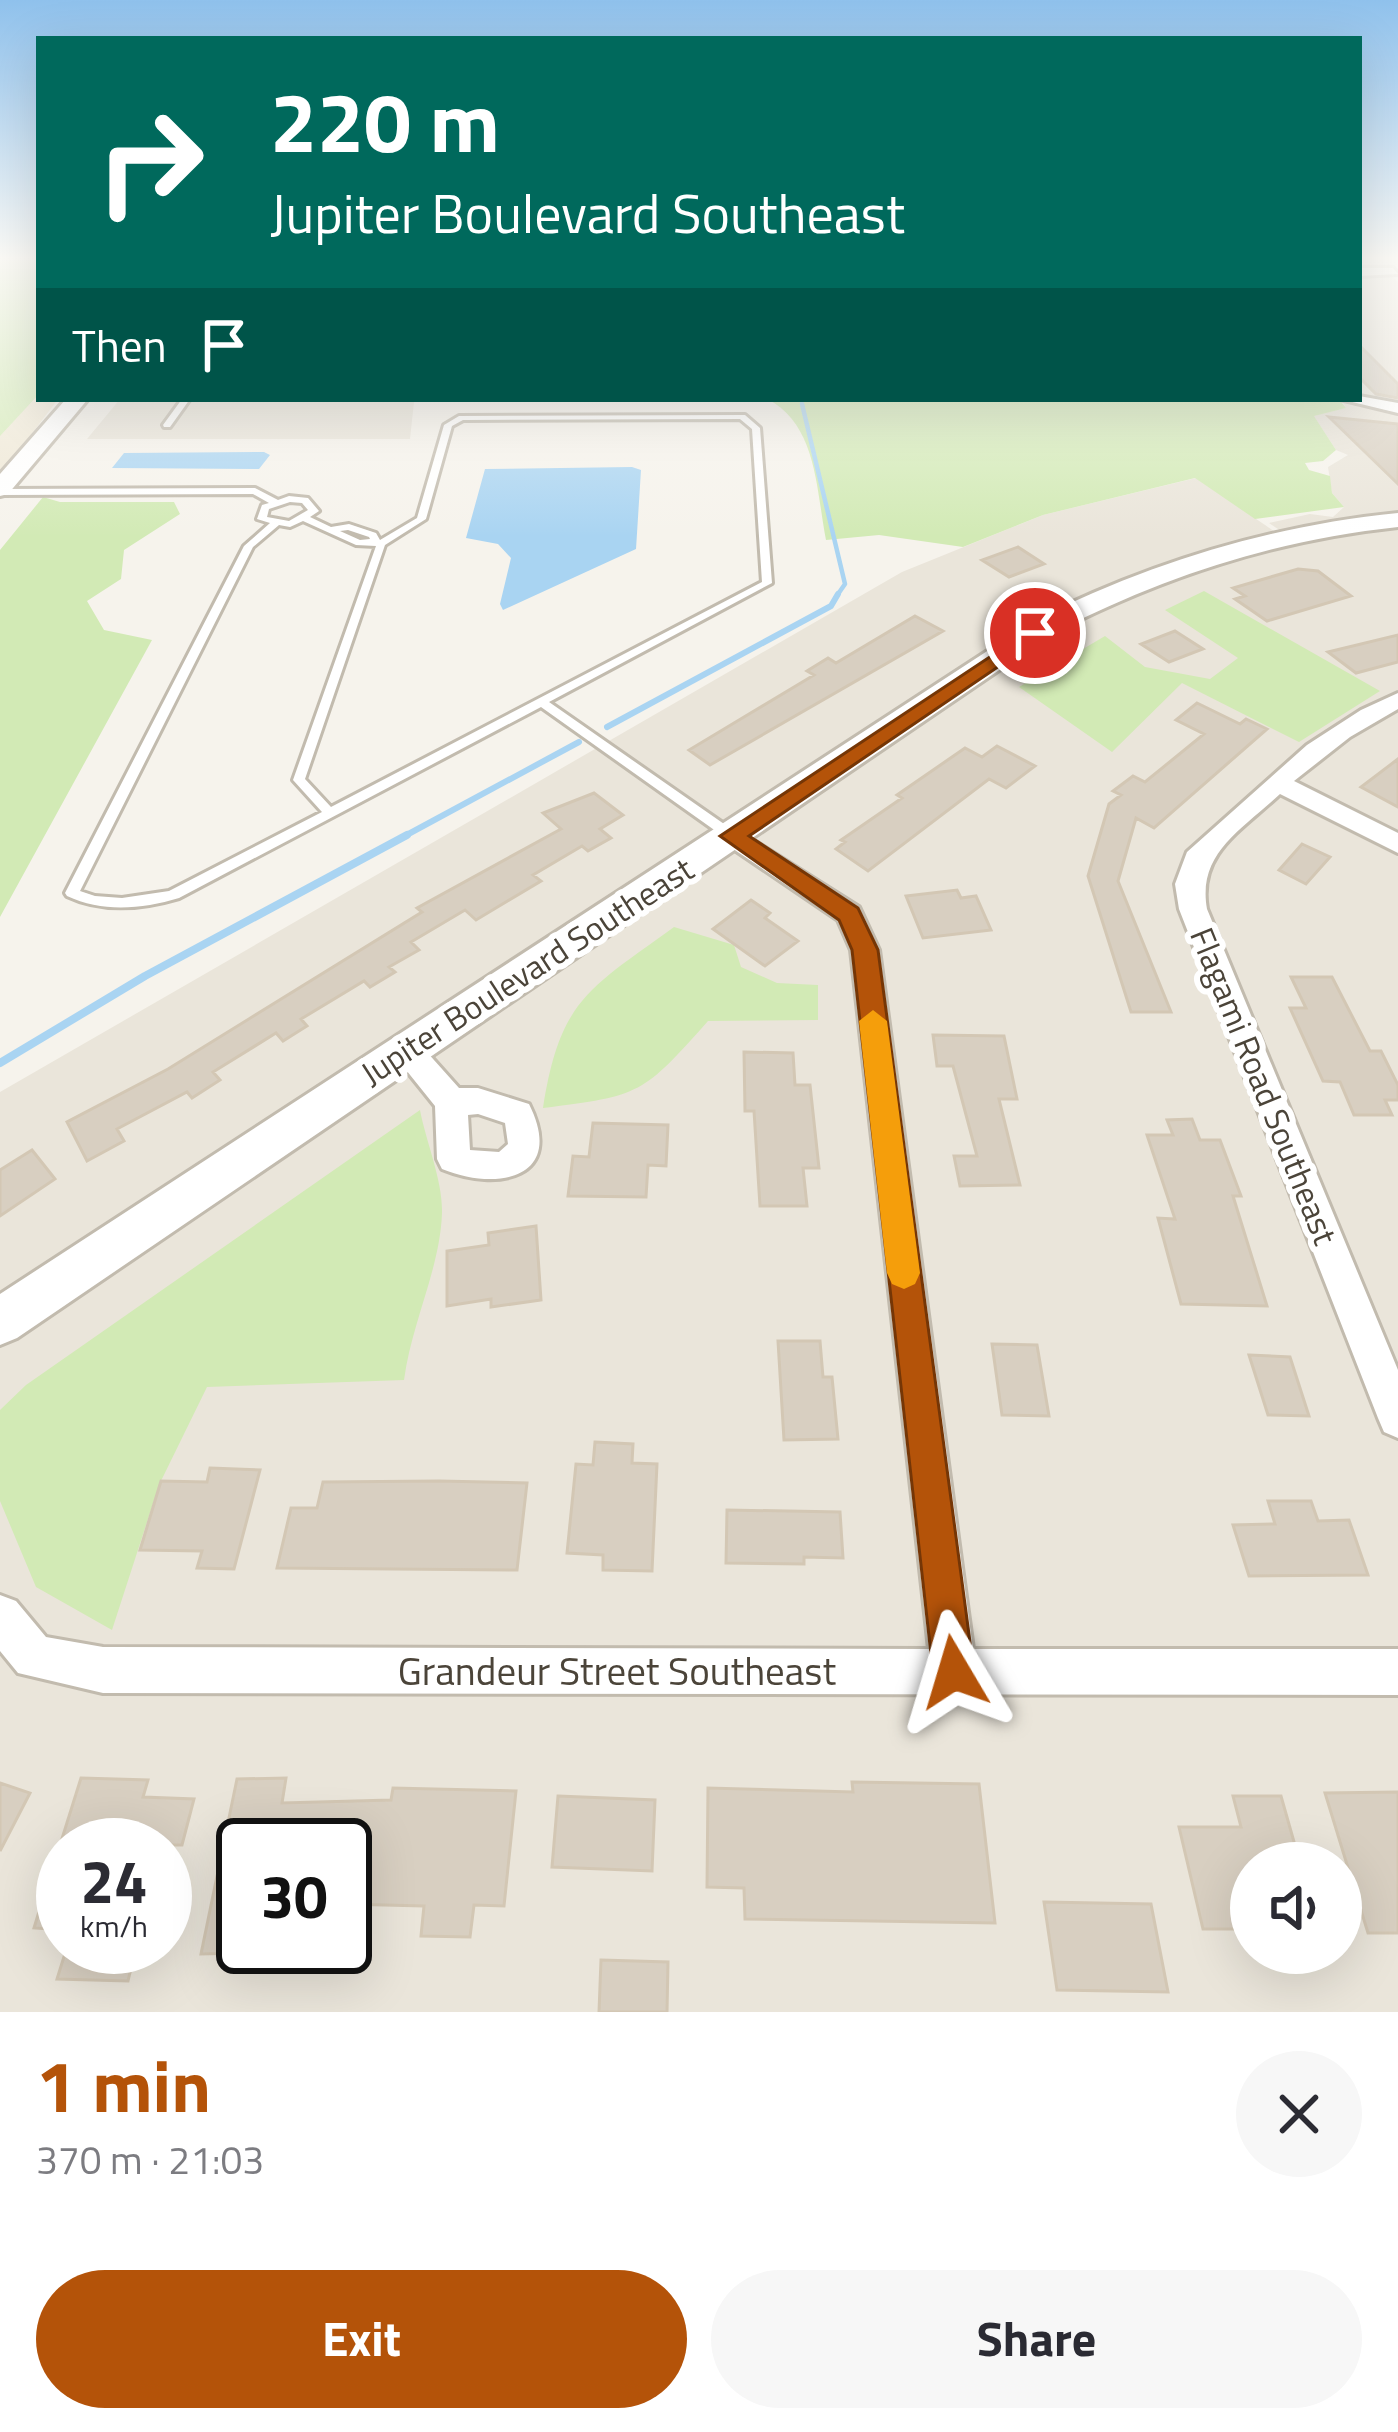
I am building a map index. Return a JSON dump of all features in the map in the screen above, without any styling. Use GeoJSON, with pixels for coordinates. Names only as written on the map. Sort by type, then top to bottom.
{"type":"FeatureCollection","features":[{"type":"Feature","properties":{"kind":"street"},"geometry":{"type":"LineString","coordinates":[[0,490],[74,402]]}},
{"type":"Feature","properties":{"kind":"street"},"geometry":{"type":"LineString","coordinates":[[1362,402],[1398,408]]}},
{"type":"Feature","properties":{"kind":"street","name":"Jupiter Boulevard Southeast"},"geometry":{"type":"LineString","coordinates":[[0,1322],[1045,626],[1125,584],[1201,556],[1302,531],[1398,520]]}},
{"type":"Feature","properties":{"kind":"street","name":"Flagami Road Southeast"},"geometry":{"type":"LineString","coordinates":[[1398,700],[1369,712],[1317,748],[1196,859],[1189,884],[1193,909],[1398,1418]]}},
{"type":"Feature","properties":{"kind":"street"},"geometry":{"type":"LineString","coordinates":[[1278,783],[1398,844]]}},
{"type":"Feature","properties":{"kind":"street"},"geometry":{"type":"LineString","coordinates":[[732,836],[849,914],[865,950],[954,1672]]}},
{"type":"Feature","properties":{"kind":"street"},"geometry":{"type":"LineString","coordinates":[[406,1050],[452,1102]]}},
{"type":"Feature","properties":{"kind":"street","name":"Grandeur Street Southeast"},"geometry":{"type":"LineString","coordinates":[[0,1618],[34,1658],[104,1670],[1398,1672]]}},
{"type":"Feature","properties":{"kind":"lane"},"geometry":{"type":"LineString","coordinates":[[167,424],[184,402]]}},
{"type":"Feature","properties":{"kind":"lane"},"geometry":{"type":"LineString","coordinates":[[742,417],[756,428],[767,583],[158,901],[85,901],[72,893],[249,547],[275,524],[305,519],[334,529],[335,536],[377,543],[421,519],[448,425],[462,418],[742,417]]}},
{"type":"Feature","properties":{"kind":"lane"},"geometry":{"type":"LineString","coordinates":[[0,490],[255,491],[275,502]]}},
{"type":"Feature","properties":{"kind":"lane"},"geometry":{"type":"LineString","coordinates":[[275,524],[261,515],[275,502],[298,499],[311,503],[314,511],[305,519]]}},
{"type":"Feature","properties":{"kind":"lane"},"geometry":{"type":"LineString","coordinates":[[328,811],[298,780],[377,543]]}},
{"type":"Feature","properties":{"kind":"lane"},"geometry":{"type":"LineString","coordinates":[[541,702],[732,836]]}},
{"type":"Feature","properties":{"kind":"shaded area"},"geometry":{"type":"Polygon","coordinates":[[[0,350],[36,350],[36,402],[56,402],[0,476],[0,350]]]}},
{"type":"Feature","properties":{"kind":"shaded area"},"geometry":{"type":"Polygon","coordinates":[[[1362,350],[1398,350],[1398,404],[1362,399],[1362,350]]]}},
{"type":"Feature","properties":{"kind":"shaded area"},"geometry":{"type":"Polygon","coordinates":[[[118,402],[414,402],[410,439],[87,439],[118,402]]]}},
{"type":"Feature","properties":{"kind":"shaded area"},"geometry":{"type":"Polygon","coordinates":[[[1342,402],[1398,411],[1398,515],[1281,531],[1269,523],[1310,514],[1333,517],[1344,507],[1332,493],[1328,467],[1348,455],[1336,450],[1313,415],[1346,408],[1342,402]]]}},
{"type":"Feature","properties":{"kind":"shaded area"},"geometry":{"type":"Polygon","coordinates":[[[1196,478],[1281,536],[1398,520],[1398,2012],[0,2012],[0,1092],[902,572],[1043,515],[1196,478]]]}},
{"type":"Feature","properties":{"kind":"green space"},"geometry":{"type":"Polygon","coordinates":[[[0,350],[36,350],[36,397],[0,436],[0,350]]]}},
{"type":"Feature","properties":{"kind":"green space"},"geometry":{"type":"Polygon","coordinates":[[[771,402],[1341,402],[1346,408],[1314,416],[1336,450],[1323,461],[1305,463],[1309,470],[1330,476],[1332,493],[1344,507],[1255,519],[1195,478],[1043,515],[963,547],[879,535],[826,540],[812,460],[796,424],[771,402]]]}},
{"type":"Feature","properties":{"kind":"green space"},"geometry":{"type":"Polygon","coordinates":[[[43,497],[60,502],[174,502],[180,514],[124,550],[121,579],[87,601],[104,630],[152,640],[0,917],[0,550],[43,497]]]}},
{"type":"Feature","properties":{"kind":"green space"},"geometry":{"type":"Polygon","coordinates":[[[1204,591],[1380,691],[1299,742],[1182,683],[1112,752],[1019,687],[1105,636],[1145,667],[1210,679],[1238,658],[1165,610],[1204,591]]]}},
{"type":"Feature","properties":{"kind":"green space"},"geometry":{"type":"Polygon","coordinates":[[[674,927],[734,945],[741,967],[777,983],[818,985],[818,1020],[708,1021],[669,1064],[638,1087],[601,1100],[543,1108],[559,1042],[583,1000],[674,927]]]}},
{"type":"Feature","properties":{"kind":"green space"},"geometry":{"type":"Polygon","coordinates":[[[420,1110],[442,1213],[404,1380],[207,1387],[159,1485],[112,1630],[36,1587],[0,1501],[0,1410],[26,1385],[420,1110]]]}},
{"type":"Feature","properties":{"kind":"water"},"geometry":{"type":"Polygon","coordinates":[[[124,453],[270,455],[259,469],[112,468],[124,453]]]}},
{"type":"Feature","properties":{"kind":"water"},"geometry":{"type":"Polygon","coordinates":[[[485,469],[641,470],[636,549],[503,610],[500,604],[511,558],[498,544],[466,538],[485,469]]]}},
{"type":"Feature","properties":{"kind":"building"},"geometry":{"type":"Polygon","coordinates":[[[1362,350],[1398,384],[1398,398],[1376,394],[1362,380],[1362,350]]]}},
{"type":"Feature","properties":{"kind":"building"},"geometry":{"type":"Polygon","coordinates":[[[1329,417],[1398,424],[1398,484],[1329,417]]]}},
{"type":"Feature","properties":{"kind":"building"},"geometry":{"type":"Polygon","coordinates":[[[1018,547],[1044,564],[1009,577],[982,560],[1018,547]]]}},
{"type":"Feature","properties":{"kind":"building"},"geometry":{"type":"Polygon","coordinates":[[[1298,569],[1318,571],[1351,596],[1267,621],[1235,599],[1245,596],[1233,588],[1298,569]]]}},
{"type":"Feature","properties":{"kind":"building"},"geometry":{"type":"Polygon","coordinates":[[[915,616],[943,631],[710,765],[689,750],[814,675],[807,671],[828,658],[836,663],[915,616]]]}},
{"type":"Feature","properties":{"kind":"building"},"geometry":{"type":"Polygon","coordinates":[[[1175,631],[1203,649],[1169,662],[1141,644],[1175,631]]]}},
{"type":"Feature","properties":{"kind":"building"},"geometry":{"type":"Polygon","coordinates":[[[1398,635],[1398,662],[1356,673],[1328,652],[1398,635]]]}},
{"type":"Feature","properties":{"kind":"building"},"geometry":{"type":"Polygon","coordinates":[[[1197,703],[1240,724],[1246,719],[1267,729],[1154,828],[1136,818],[1118,881],[1171,1012],[1131,1012],[1088,876],[1109,804],[1121,795],[1113,791],[1133,776],[1145,782],[1204,734],[1176,720],[1197,703]]]}},
{"type":"Feature","properties":{"kind":"building"},"geometry":{"type":"Polygon","coordinates":[[[997,746],[1035,766],[1006,788],[989,779],[868,871],[836,849],[845,842],[841,840],[902,798],[897,795],[965,748],[982,757],[997,746]]]}},
{"type":"Feature","properties":{"kind":"building"},"geometry":{"type":"Polygon","coordinates":[[[1398,759],[1398,807],[1361,787],[1398,759]]]}},
{"type":"Feature","properties":{"kind":"building"},"geometry":{"type":"Polygon","coordinates":[[[594,793],[623,815],[600,829],[611,838],[588,851],[582,846],[533,875],[541,881],[476,920],[465,910],[411,942],[419,950],[389,967],[395,972],[370,987],[364,981],[301,1019],[307,1026],[283,1041],[276,1033],[213,1072],[220,1080],[192,1098],[187,1092],[117,1129],[124,1141],[87,1161],[67,1122],[168,1069],[422,912],[417,908],[561,829],[543,813],[594,793]]]}},
{"type":"Feature","properties":{"kind":"building"},"geometry":{"type":"Polygon","coordinates":[[[1302,844],[1330,857],[1306,884],[1279,870],[1302,844]]]}},
{"type":"Feature","properties":{"kind":"building"},"geometry":{"type":"Polygon","coordinates":[[[957,890],[961,898],[976,896],[991,930],[923,938],[906,896],[957,890]]]}},
{"type":"Feature","properties":{"kind":"building"},"geometry":{"type":"Polygon","coordinates":[[[751,900],[770,913],[765,918],[798,941],[765,966],[713,929],[751,900]]]}},
{"type":"Feature","properties":{"kind":"building"},"geometry":{"type":"Polygon","coordinates":[[[1291,977],[1332,977],[1370,1051],[1381,1051],[1398,1085],[1398,1100],[1385,1100],[1392,1115],[1354,1115],[1340,1082],[1323,1081],[1290,1008],[1306,1008],[1291,977]]]}},
{"type":"Feature","properties":{"kind":"building"},"geometry":{"type":"Polygon","coordinates":[[[933,1035],[1004,1036],[1017,1099],[999,1099],[1020,1185],[960,1186],[954,1156],[977,1156],[953,1066],[937,1066],[933,1035]]]}},
{"type":"Feature","properties":{"kind":"building"},"geometry":{"type":"Polygon","coordinates":[[[744,1052],[793,1053],[795,1085],[810,1085],[819,1168],[803,1168],[807,1206],[760,1206],[754,1111],[745,1111],[744,1052]]]}},
{"type":"Feature","properties":{"kind":"building"},"geometry":{"type":"Polygon","coordinates":[[[1192,1119],[1200,1140],[1220,1140],[1241,1196],[1233,1196],[1267,1306],[1181,1304],[1158,1218],[1175,1219],[1147,1135],[1173,1135],[1167,1120],[1192,1119]]]}},
{"type":"Feature","properties":{"kind":"building"},"geometry":{"type":"Polygon","coordinates":[[[593,1123],[668,1125],[666,1166],[648,1165],[646,1197],[568,1196],[573,1156],[589,1157],[593,1123]]]}},
{"type":"Feature","properties":{"kind":"building"},"geometry":{"type":"Polygon","coordinates":[[[32,1150],[55,1179],[0,1216],[0,1170],[32,1150]]]}},
{"type":"Feature","properties":{"kind":"building"},"geometry":{"type":"Polygon","coordinates":[[[536,1226],[541,1300],[491,1307],[491,1299],[447,1306],[447,1251],[489,1245],[488,1233],[536,1226]]]}},
{"type":"Feature","properties":{"kind":"building"},"geometry":{"type":"Polygon","coordinates":[[[778,1341],[820,1341],[823,1377],[832,1377],[838,1439],[784,1440],[778,1341]]]}},
{"type":"Feature","properties":{"kind":"building"},"geometry":{"type":"Polygon","coordinates":[[[992,1344],[1037,1345],[1049,1416],[1002,1415],[992,1344]]]}},
{"type":"Feature","properties":{"kind":"building"},"geometry":{"type":"Polygon","coordinates":[[[1249,1355],[1290,1357],[1309,1416],[1268,1415],[1249,1355]]]}},
{"type":"Feature","properties":{"kind":"building"},"geometry":{"type":"Polygon","coordinates":[[[595,1442],[633,1444],[632,1463],[657,1464],[652,1571],[603,1570],[603,1555],[567,1553],[576,1464],[593,1465],[595,1442]]]}},
{"type":"Feature","properties":{"kind":"building"},"geometry":{"type":"Polygon","coordinates":[[[210,1468],[260,1470],[234,1569],[197,1568],[202,1551],[140,1550],[161,1481],[207,1482],[210,1468]]]}},
{"type":"Feature","properties":{"kind":"building"},"geometry":{"type":"Polygon","coordinates":[[[323,1482],[527,1483],[517,1570],[277,1568],[291,1508],[317,1508],[323,1482]]]}},
{"type":"Feature","properties":{"kind":"building"},"geometry":{"type":"Polygon","coordinates":[[[1268,1501],[1311,1501],[1318,1521],[1349,1520],[1368,1575],[1249,1576],[1233,1525],[1275,1524],[1268,1501]]]}},
{"type":"Feature","properties":{"kind":"building"},"geometry":{"type":"Polygon","coordinates":[[[727,1510],[840,1512],[843,1558],[804,1557],[804,1564],[726,1563],[727,1510]]]}},
{"type":"Feature","properties":{"kind":"building"},"geometry":{"type":"Polygon","coordinates":[[[81,1778],[148,1780],[143,1797],[194,1799],[189,1818],[68,1818],[81,1778]]]}},
{"type":"Feature","properties":{"kind":"building"},"geometry":{"type":"Polygon","coordinates":[[[286,1778],[282,1803],[391,1800],[393,1788],[516,1791],[504,1906],[474,1905],[470,1937],[421,1936],[424,1906],[372,1905],[372,1818],[229,1818],[237,1779],[286,1778]]]}},
{"type":"Feature","properties":{"kind":"building"},"geometry":{"type":"Polygon","coordinates":[[[852,1782],[979,1784],[995,1923],[745,1919],[744,1888],[707,1887],[708,1788],[853,1792],[852,1782]]]}},
{"type":"Feature","properties":{"kind":"building"},"geometry":{"type":"Polygon","coordinates":[[[0,1783],[30,1793],[0,1851],[0,1783]]]}},
{"type":"Feature","properties":{"kind":"building"},"geometry":{"type":"Polygon","coordinates":[[[1398,1792],[1398,1933],[1368,1933],[1362,1913],[1362,1842],[1340,1842],[1325,1793],[1398,1792]]]}},
{"type":"Feature","properties":{"kind":"building"},"geometry":{"type":"Polygon","coordinates":[[[558,1796],[655,1800],[652,1871],[552,1867],[558,1796]]]}},
{"type":"Feature","properties":{"kind":"building"},"geometry":{"type":"Polygon","coordinates":[[[1233,1796],[1281,1796],[1294,1842],[1230,1842],[1230,1929],[1203,1929],[1179,1827],[1241,1827],[1233,1796]]]}},
{"type":"Feature","properties":{"kind":"building"},"geometry":{"type":"Polygon","coordinates":[[[216,1881],[216,1954],[201,1954],[216,1881]]]}},
{"type":"Feature","properties":{"kind":"building"},"geometry":{"type":"Polygon","coordinates":[[[1044,1902],[1151,1904],[1168,1992],[1057,1990],[1044,1902]]]}},
{"type":"Feature","properties":{"kind":"building"},"geometry":{"type":"Polygon","coordinates":[[[601,1960],[668,1962],[667,2012],[599,2012],[601,1960]]]}},
{"type":"Feature","properties":{"kind":"building"},"geometry":{"type":"Polygon","coordinates":[[[59,1974],[130,1974],[128,1981],[57,1979],[59,1974]]]}},
{"type":"Feature","properties":{"kind":"waterway"},"geometry":{"type":"LineString","coordinates":[[802,402],[803,407]]}},
{"type":"Feature","properties":{"kind":"waterway"},"geometry":{"type":"LineString","coordinates":[[802,404],[845,584],[838,595]]}},
{"type":"Feature","properties":{"kind":"waterway"},"geometry":{"type":"LineString","coordinates":[[607,727],[831,606],[838,595]]}},
{"type":"Feature","properties":{"kind":"waterway"},"geometry":{"type":"LineString","coordinates":[[401,838],[579,742]]}},
{"type":"Feature","properties":{"kind":"waterway"},"geometry":{"type":"LineString","coordinates":[[0,1063],[145,976],[407,835]]}},
{"type":"Feature","properties":{"kind":"slow traffic"},"geometry":{"type":"LineString","coordinates":[[873,1021],[904,1273]]}},
{"type":"Feature","properties":{"kind":"route"},"geometry":{"type":"LineString","coordinates":[[954,1672],[865,950],[849,914],[732,836],[1035,633]]}}]}
